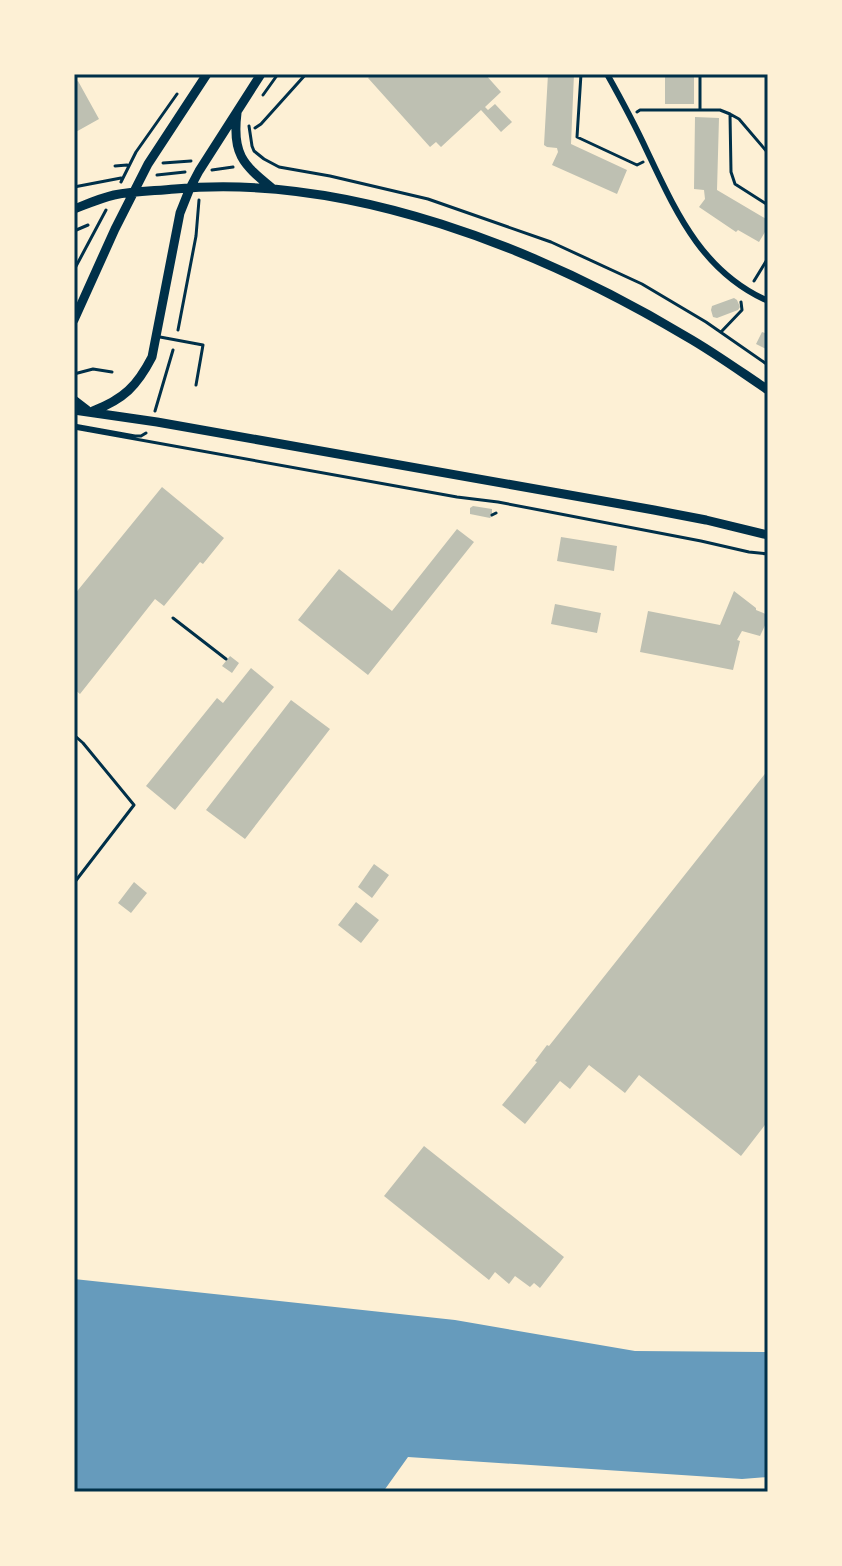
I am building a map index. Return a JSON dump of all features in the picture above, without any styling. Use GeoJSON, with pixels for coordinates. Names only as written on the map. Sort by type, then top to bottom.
{"type":"FeatureCollection","features":[{"type":"Feature","properties":{"kind":"main road"},"geometry":{"type":"LineString","coordinates":[[74,320],[141,176],[207,74]]}},
{"type":"Feature","properties":{"kind":"main road"},"geometry":{"type":"LineString","coordinates":[[90,413],[124,395],[141,379],[152,357],[180,213],[199,171],[261,74]]}},
{"type":"Feature","properties":{"kind":"main road"},"geometry":{"type":"LineString","coordinates":[[237,110],[235,138],[240,154],[256,175],[273,188]]}},
{"type":"Feature","properties":{"kind":"main road"},"geometry":{"type":"LineString","coordinates":[[75,205],[115,195],[190,188],[273,188],[364,203],[437,224],[525,256],[601,290],[689,337],[768,390]]}},
{"type":"Feature","properties":{"kind":"main road"},"geometry":{"type":"LineString","coordinates":[[74,400],[90,413]]}},
{"type":"Feature","properties":{"kind":"main road"},"geometry":{"type":"LineString","coordinates":[[74,410],[640,508],[768,535]]}},
{"type":"Feature","properties":{"kind":"street"},"geometry":{"type":"LineString","coordinates":[[607,74],[674,209],[694,238],[718,269],[747,292],[768,301]]}},
{"type":"Feature","properties":{"kind":"lane"},"geometry":{"type":"LineString","coordinates":[[156,337],[203,345],[196,385]]}},
{"type":"Feature","properties":{"kind":"lane"},"geometry":{"type":"LineString","coordinates":[[74,735],[134,805],[74,883]]}},
{"type":"Feature","properties":{"kind":"path"},"geometry":{"type":"LineString","coordinates":[[258,103],[278,74]]}},
{"type":"Feature","properties":{"kind":"path"},"geometry":{"type":"LineString","coordinates":[[255,128],[306,74]]}},
{"type":"Feature","properties":{"kind":"path"},"geometry":{"type":"LineString","coordinates":[[581,74],[577,137],[637,165],[651,158]]}},
{"type":"Feature","properties":{"kind":"path"},"geometry":{"type":"LineString","coordinates":[[700,74],[700,110]]}},
{"type":"Feature","properties":{"kind":"path"},"geometry":{"type":"LineString","coordinates":[[131,161],[184,85]]}},
{"type":"Feature","properties":{"kind":"path"},"geometry":{"type":"LineString","coordinates":[[631,117],[640,110],[720,110],[739,119],[768,153]]}},
{"type":"Feature","properties":{"kind":"path"},"geometry":{"type":"LineString","coordinates":[[730,114],[731,172],[735,184],[768,205]]}},
{"type":"Feature","properties":{"kind":"path"},"geometry":{"type":"LineString","coordinates":[[248,118],[254,151],[279,167]]}},
{"type":"Feature","properties":{"kind":"path"},"geometry":{"type":"LineString","coordinates":[[160,164],[191,161]]}},
{"type":"Feature","properties":{"kind":"path"},"geometry":{"type":"LineString","coordinates":[[74,187],[141,176],[264,164],[331,176]]}},
{"type":"Feature","properties":{"kind":"path"},"geometry":{"type":"LineString","coordinates":[[115,166],[126,165]]}},
{"type":"Feature","properties":{"kind":"path"},"geometry":{"type":"LineString","coordinates":[[74,270],[108,206]]}},
{"type":"Feature","properties":{"kind":"path"},"geometry":{"type":"LineString","coordinates":[[154,413],[176,340],[198,210]]}},
{"type":"Feature","properties":{"kind":"path"},"geometry":{"type":"LineString","coordinates":[[74,231],[88,225]]}},
{"type":"Feature","properties":{"kind":"path"},"geometry":{"type":"LineString","coordinates":[[747,292],[768,258]]}},
{"type":"Feature","properties":{"kind":"path"},"geometry":{"type":"LineString","coordinates":[[721,332],[742,310],[741,302],[740,306]]}},
{"type":"Feature","properties":{"kind":"path"},"geometry":{"type":"LineString","coordinates":[[74,374],[93,369],[112,372]]}},
{"type":"Feature","properties":{"kind":"path"},"geometry":{"type":"LineString","coordinates":[[74,427],[135,436],[145,434],[149,429]]}},
{"type":"Feature","properties":{"kind":"path"},"geometry":{"type":"LineString","coordinates":[[74,427],[498,502],[768,554]]}},
{"type":"Feature","properties":{"kind":"path"},"geometry":{"type":"LineString","coordinates":[[100,430],[110,435]]}},
{"type":"Feature","properties":{"kind":"path"},"geometry":{"type":"LineString","coordinates":[[173,618],[226,659]]}},
{"type":"Feature","properties":{"kind":"water"},"geometry":{"type":"Polygon","coordinates":[[[74,1279],[455,1320],[635,1351],[768,1352],[768,1477],[742,1479],[408,1457],[383,1492],[74,1492],[74,1279]]]}},
{"type":"Feature","properties":{"kind":"building"},"geometry":{"type":"Polygon","coordinates":[[[373,74],[485,74],[501,92],[485,107],[488,110],[495,104],[512,122],[501,132],[481,110],[441,147],[436,142],[430,147],[368,78],[373,74]]]}},
{"type":"Feature","properties":{"kind":"building"},"geometry":{"type":"Polygon","coordinates":[[[548,74],[574,74],[571,144],[627,170],[617,194],[552,165],[557,148],[544,145],[548,74]]]}},
{"type":"Feature","properties":{"kind":"building"},"geometry":{"type":"Polygon","coordinates":[[[665,74],[694,74],[694,104],[665,104],[665,74]]]}},
{"type":"Feature","properties":{"kind":"building"},"geometry":{"type":"Polygon","coordinates":[[[78,81],[99,119],[74,133],[74,83],[78,81]]]}},
{"type":"Feature","properties":{"kind":"building"},"geometry":{"type":"Polygon","coordinates":[[[695,117],[719,118],[717,190],[768,220],[768,227],[759,242],[738,230],[736,232],[699,207],[705,199],[704,190],[694,189],[695,117]]]}},
{"type":"Feature","properties":{"kind":"building"},"geometry":{"type":"Polygon","coordinates":[[[734,298],[740,307],[738,310],[713,317],[712,306],[734,298]]]}},
{"type":"Feature","properties":{"kind":"building"},"geometry":{"type":"Polygon","coordinates":[[[762,332],[768,334],[768,350],[756,344],[762,332]]]}},
{"type":"Feature","properties":{"kind":"building"},"geometry":{"type":"Polygon","coordinates":[[[162,487],[224,538],[164,606],[155,599],[80,694],[74,689],[74,595],[162,487]]]}},
{"type":"Feature","properties":{"kind":"building"},"geometry":{"type":"Polygon","coordinates":[[[473,506],[492,509],[492,516],[470,514],[473,506]]]}},
{"type":"Feature","properties":{"kind":"building"},"geometry":{"type":"Polygon","coordinates":[[[457,529],[474,542],[368,675],[298,620],[339,569],[392,611],[457,529]]]}},
{"type":"Feature","properties":{"kind":"building"},"geometry":{"type":"Polygon","coordinates":[[[561,537],[617,546],[614,571],[557,561],[561,537]]]}},
{"type":"Feature","properties":{"kind":"building"},"geometry":{"type":"Polygon","coordinates":[[[734,591],[756,610],[768,615],[768,619],[760,636],[742,631],[737,640],[740,641],[733,670],[640,652],[648,611],[720,625],[734,591]]]}},
{"type":"Feature","properties":{"kind":"building"},"geometry":{"type":"Polygon","coordinates":[[[555,604],[601,613],[597,633],[551,624],[555,604]]]}},
{"type":"Feature","properties":{"kind":"building"},"geometry":{"type":"Polygon","coordinates":[[[230,656],[239,663],[232,673],[222,666],[230,656]]]}},
{"type":"Feature","properties":{"kind":"building"},"geometry":{"type":"Polygon","coordinates":[[[251,668],[274,687],[175,810],[146,786],[217,698],[223,703],[251,668]]]}},
{"type":"Feature","properties":{"kind":"building"},"geometry":{"type":"Polygon","coordinates":[[[291,700],[330,729],[245,839],[206,810],[291,700]]]}},
{"type":"Feature","properties":{"kind":"building"},"geometry":{"type":"Polygon","coordinates":[[[768,770],[768,1121],[741,1156],[639,1075],[625,1093],[589,1065],[570,1089],[560,1081],[525,1124],[502,1105],[768,770]]]}},
{"type":"Feature","properties":{"kind":"building"},"geometry":{"type":"Polygon","coordinates":[[[374,864],[389,875],[372,898],[358,887],[374,864]]]}},
{"type":"Feature","properties":{"kind":"building"},"geometry":{"type":"Polygon","coordinates":[[[134,882],[147,893],[131,913],[118,903],[134,882]]]}},
{"type":"Feature","properties":{"kind":"building"},"geometry":{"type":"Polygon","coordinates":[[[356,902],[379,920],[361,943],[338,925],[356,902]]]}},
{"type":"Feature","properties":{"kind":"building"},"geometry":{"type":"Polygon","coordinates":[[[424,1146],[564,1257],[540,1288],[534,1283],[530,1287],[515,1276],[509,1284],[495,1272],[489,1280],[384,1196],[424,1146]]]}}]}
